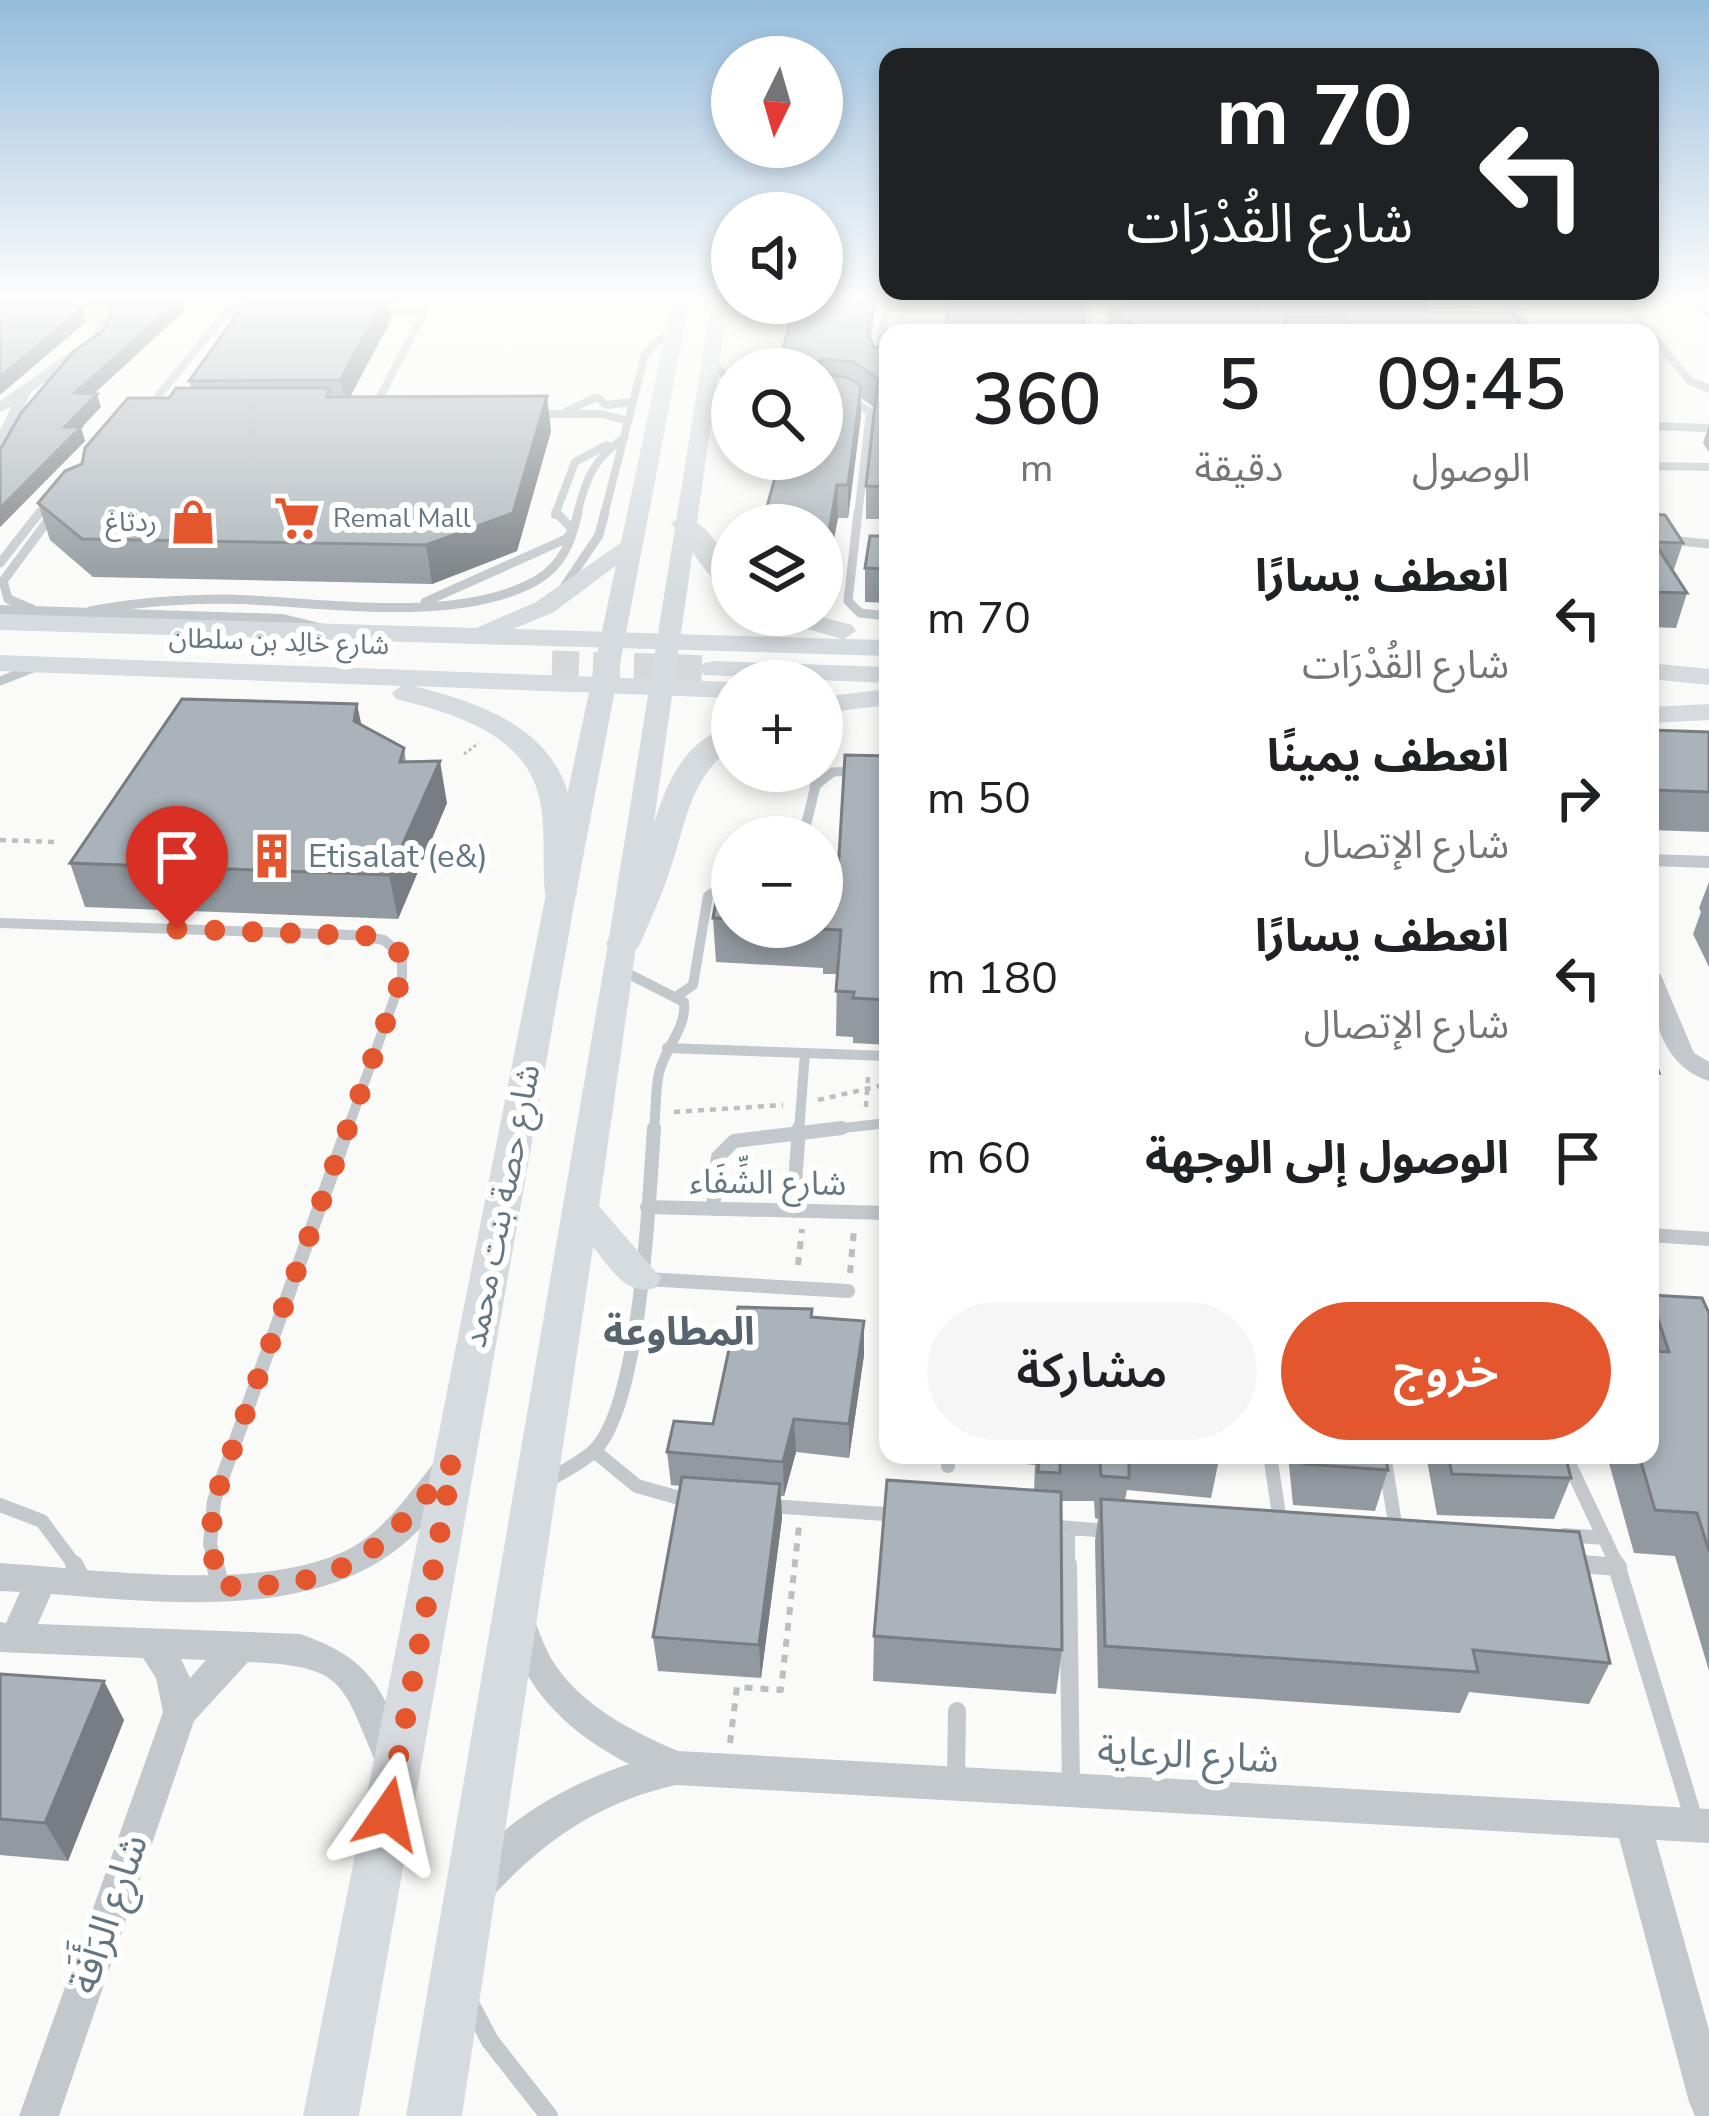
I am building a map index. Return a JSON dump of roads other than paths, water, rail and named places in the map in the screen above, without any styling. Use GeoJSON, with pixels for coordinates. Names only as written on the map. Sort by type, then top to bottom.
{"type":"FeatureCollection","features":[{"type":"Feature","properties":{"kind":"main road","name":"شارع حصة بنت محمد"},"geometry":{"type":"LineString","coordinates":[[332,2116],[562,894],[662,397]]}},
{"type":"Feature","properties":{"kind":"main road"},"geometry":{"type":"LineString","coordinates":[[434,2116],[621,957],[698,426],[711,397]]}},
{"type":"Feature","properties":{"kind":"main road"},"geometry":{"type":"LineString","coordinates":[[683,523],[701,538],[711,560]]}},
{"type":"Feature","properties":{"kind":"main road"},"geometry":{"type":"LineString","coordinates":[[463,636],[524,618],[632,542]]}},
{"type":"Feature","properties":{"kind":"main road"},"geometry":{"type":"LineString","coordinates":[[1,617],[879,649]]}},
{"type":"Feature","properties":{"kind":"main road","name":"شارع خالِد بن سلطان"},"geometry":{"type":"LineString","coordinates":[[0,650],[555,657],[1,617]]}},
{"type":"Feature","properties":{"kind":"main road"},"geometry":{"type":"LineString","coordinates":[[843,629],[879,637]]}},
{"type":"Feature","properties":{"kind":"main road"},"geometry":{"type":"LineString","coordinates":[[843,663],[879,661]]}},
{"type":"Feature","properties":{"kind":"main road"},"geometry":{"type":"LineString","coordinates":[[0,663],[660,688],[711,674]]}},
{"type":"Feature","properties":{"kind":"main road"},"geometry":{"type":"LineString","coordinates":[[79,666],[383,689],[473,713],[508,732],[544,771],[555,802],[562,894]]}},
{"type":"Feature","properties":{"kind":"main road"},"geometry":{"type":"LineString","coordinates":[[843,674],[879,675]]}},
{"type":"Feature","properties":{"kind":"main road"},"geometry":{"type":"LineString","coordinates":[[1659,675],[1709,678]]}},
{"type":"Feature","properties":{"kind":"main road"},"geometry":{"type":"LineString","coordinates":[[843,693],[879,695]]}},
{"type":"Feature","properties":{"kind":"main road"},"geometry":{"type":"LineString","coordinates":[[843,702],[879,696]]}},
{"type":"Feature","properties":{"kind":"main road"},"geometry":{"type":"LineString","coordinates":[[1659,703],[1709,708]]}},
{"type":"Feature","properties":{"kind":"main road"},"geometry":{"type":"LineString","coordinates":[[1659,714],[1709,708]]}},
{"type":"Feature","properties":{"kind":"main road"},"geometry":{"type":"LineString","coordinates":[[621,957],[655,869],[680,783],[711,750]]}},
{"type":"Feature","properties":{"kind":"main road"},"geometry":{"type":"LineString","coordinates":[[579,1208],[642,1278]]}},
{"type":"Feature","properties":{"kind":"street"},"geometry":{"type":"LineString","coordinates":[[0,445],[6,421]]}},
{"type":"Feature","properties":{"kind":"street"},"geometry":{"type":"LineString","coordinates":[[1,617],[45,612],[283,620],[349,633]]}},
{"type":"Feature","properties":{"kind":"street"},"geometry":{"type":"LineString","coordinates":[[1659,860],[1709,862]]}},
{"type":"Feature","properties":{"kind":"street"},"geometry":{"type":"LineString","coordinates":[[1659,997],[1684,1058],[1709,1073]]}},
{"type":"Feature","properties":{"kind":"street"},"geometry":{"type":"LineString","coordinates":[[0,1577],[220,1586],[292,1584],[352,1564],[402,1527],[453,1462]]}},
{"type":"Feature","properties":{"kind":"street"},"geometry":{"type":"LineString","coordinates":[[42,1579],[8,1637],[300,1648],[340,1664],[368,1693],[396,1771]]}},
{"type":"Feature","properties":{"kind":"street","name":"شارع الرعاية"},"geometry":{"type":"LineString","coordinates":[[516,1605],[525,1640],[541,1673],[565,1704],[596,1729],[676,1768]]}},
{"type":"Feature","properties":{"kind":"street"},"geometry":{"type":"LineString","coordinates":[[152,1642],[172,1674],[180,1712]]}},
{"type":"Feature","properties":{"kind":"street","name":"شارع الرَأَفَة"},"geometry":{"type":"LineString","coordinates":[[39,2116],[180,1712],[241,1646]]}},
{"type":"Feature","properties":{"kind":"street","name":"شارع الرعاية"},"geometry":{"type":"LineString","coordinates":[[466,1898],[501,1858],[583,1798],[628,1777],[676,1768],[1702,1826]]}},
{"type":"Feature","properties":{"kind":"street"},"geometry":{"type":"LineString","coordinates":[[1633,1822],[1709,2102]]}},
{"type":"Feature","properties":{"kind":"lane"},"geometry":{"type":"LineString","coordinates":[[152,416],[174,412],[159,406],[159,397]]}},
{"type":"Feature","properties":{"kind":"lane"},"geometry":{"type":"LineString","coordinates":[[381,397],[372,414],[394,414]]}},
{"type":"Feature","properties":{"kind":"lane"},"geometry":{"type":"LineString","coordinates":[[548,414],[578,408],[597,397],[606,405],[633,402]]}},
{"type":"Feature","properties":{"kind":"lane"},"geometry":{"type":"LineString","coordinates":[[554,601],[599,535],[634,397]]}},
{"type":"Feature","properties":{"kind":"lane"},"geometry":{"type":"LineString","coordinates":[[843,400],[858,403],[872,416],[848,604],[860,613],[879,615]]}},
{"type":"Feature","properties":{"kind":"lane"},"geometry":{"type":"LineString","coordinates":[[526,414],[602,414],[628,421]]}},
{"type":"Feature","properties":{"kind":"lane"},"geometry":{"type":"LineString","coordinates":[[698,426],[711,419]]}},
{"type":"Feature","properties":{"kind":"lane"},"geometry":{"type":"LineString","coordinates":[[1659,426],[1709,428]]}},
{"type":"Feature","properties":{"kind":"lane"},"geometry":{"type":"LineString","coordinates":[[573,530],[555,516],[568,468],[581,454],[624,438]]}},
{"type":"Feature","properties":{"kind":"lane"},"geometry":{"type":"LineString","coordinates":[[81,613],[168,599],[419,605],[484,598],[540,578],[565,558],[591,464],[611,444]]}},
{"type":"Feature","properties":{"kind":"lane"},"geometry":{"type":"LineString","coordinates":[[1659,466],[1709,467]]}},
{"type":"Feature","properties":{"kind":"lane"},"geometry":{"type":"LineString","coordinates":[[0,563],[58,489]]}},
{"type":"Feature","properties":{"kind":"lane"},"geometry":{"type":"LineString","coordinates":[[45,612],[15,604],[2,588],[61,504]]}},
{"type":"Feature","properties":{"kind":"lane"},"geometry":{"type":"LineString","coordinates":[[419,605],[551,548],[573,530]]}},
{"type":"Feature","properties":{"kind":"lane"},"geometry":{"type":"LineString","coordinates":[[1659,539],[1709,544]]}},
{"type":"Feature","properties":{"kind":"lane"},"geometry":{"type":"LineString","coordinates":[[857,545],[872,546]]}},
{"type":"Feature","properties":{"kind":"lane"},"geometry":{"type":"LineString","coordinates":[[0,681],[43,664]]}},
{"type":"Feature","properties":{"kind":"lane"},"geometry":{"type":"LineString","coordinates":[[805,816],[808,790],[814,782],[850,769],[879,770]]}},
{"type":"Feature","properties":{"kind":"lane"},"geometry":{"type":"LineString","coordinates":[[677,996],[693,985],[705,904],[711,893]]}},
{"type":"Feature","properties":{"kind":"lane"},"geometry":{"type":"LineString","coordinates":[[705,904],[711,902]]}},
{"type":"Feature","properties":{"kind":"lane"},"geometry":{"type":"LineString","coordinates":[[0,923],[353,935],[384,940],[403,956],[402,977],[214,1501],[210,1544],[220,1586]]}},
{"type":"Feature","properties":{"kind":"lane"},"geometry":{"type":"LineString","coordinates":[[535,1486],[557,1478],[594,1451],[616,1418],[642,1278],[654,1114],[667,1048],[686,1018],[684,1002],[621,957]]}},
{"type":"Feature","properties":{"kind":"lane"},"geometry":{"type":"LineString","coordinates":[[667,1048],[879,1056]]}},
{"type":"Feature","properties":{"kind":"lane"},"geometry":{"type":"LineString","coordinates":[[798,1211],[806,1053]]}},
{"type":"Feature","properties":{"kind":"lane"},"geometry":{"type":"LineString","coordinates":[[713,1209],[718,1157],[726,1145],[879,1124]]}},
{"type":"Feature","properties":{"kind":"lane","name":"شارع الشِّفَاء"},"geometry":{"type":"LineString","coordinates":[[646,1207],[879,1213]]}},
{"type":"Feature","properties":{"kind":"lane"},"geometry":{"type":"LineString","coordinates":[[1659,1236],[1709,1239]]}},
{"type":"Feature","properties":{"kind":"lane"},"geometry":{"type":"LineString","coordinates":[[642,1278],[848,1291]]}},
{"type":"Feature","properties":{"kind":"lane"},"geometry":{"type":"LineString","coordinates":[[594,1451],[645,1494],[712,1502]]}},
{"type":"Feature","properties":{"kind":"lane"},"geometry":{"type":"LineString","coordinates":[[1271,1464],[1279,1515]]}},
{"type":"Feature","properties":{"kind":"lane"},"geometry":{"type":"LineString","coordinates":[[1385,1464],[1395,1523]]}},
{"type":"Feature","properties":{"kind":"lane","name":"شارع الرعاية"},"geometry":{"type":"LineString","coordinates":[[1569,1464],[1618,1567],[1702,1826]]}},
{"type":"Feature","properties":{"kind":"lane"},"geometry":{"type":"LineString","coordinates":[[0,1505],[38,1516],[53,1527],[82,1580]]}},
{"type":"Feature","properties":{"kind":"lane"},"geometry":{"type":"LineString","coordinates":[[756,1505],[912,1516]]}},
{"type":"Feature","properties":{"kind":"lane"},"geometry":{"type":"LineString","coordinates":[[1257,1514],[1302,1517]]}},
{"type":"Feature","properties":{"kind":"lane"},"geometry":{"type":"LineString","coordinates":[[1372,1522],[1418,1525]]}},
{"type":"Feature","properties":{"kind":"lane"},"geometry":{"type":"LineString","coordinates":[[1023,1524],[1136,1532]]}},
{"type":"Feature","properties":{"kind":"lane"},"geometry":{"type":"LineString","coordinates":[[1068,1528],[1071,1790]]}},
{"type":"Feature","properties":{"kind":"lane"},"geometry":{"type":"LineString","coordinates":[[1535,1533],[1605,1538]]}},
{"type":"Feature","properties":{"kind":"lane"},"geometry":{"type":"LineString","coordinates":[[1550,1562],[1618,1567]]}},
{"type":"Feature","properties":{"kind":"lane"},"geometry":{"type":"LineString","coordinates":[[956,1784],[957,1711]]}},
{"type":"Feature","properties":{"kind":"lane"},"geometry":{"type":"LineString","coordinates":[[457,1968],[490,2041],[549,2116]]}},
{"type":"Feature","properties":{"kind":"tunnel"},"geometry":{"type":"LineString","coordinates":[[552,664],[711,669]]}},
{"type":"Feature","properties":{"kind":"place","name":"Remal Mall"},"geometry":{"type":"Point","coordinates":[297,518]}},
{"type":"Feature","properties":{"kind":"place","name":"ردتاغ"},"geometry":{"type":"Point","coordinates":[193,522]}},
{"type":"Feature","properties":{"kind":"place","name":"Etisalat (e&)"},"geometry":{"type":"Point","coordinates":[272,856]}},
{"type":"Feature","properties":{"kind":"district","name":"المطاوعة"},"geometry":{"type":"Point","coordinates":[679,1332]}}]}
